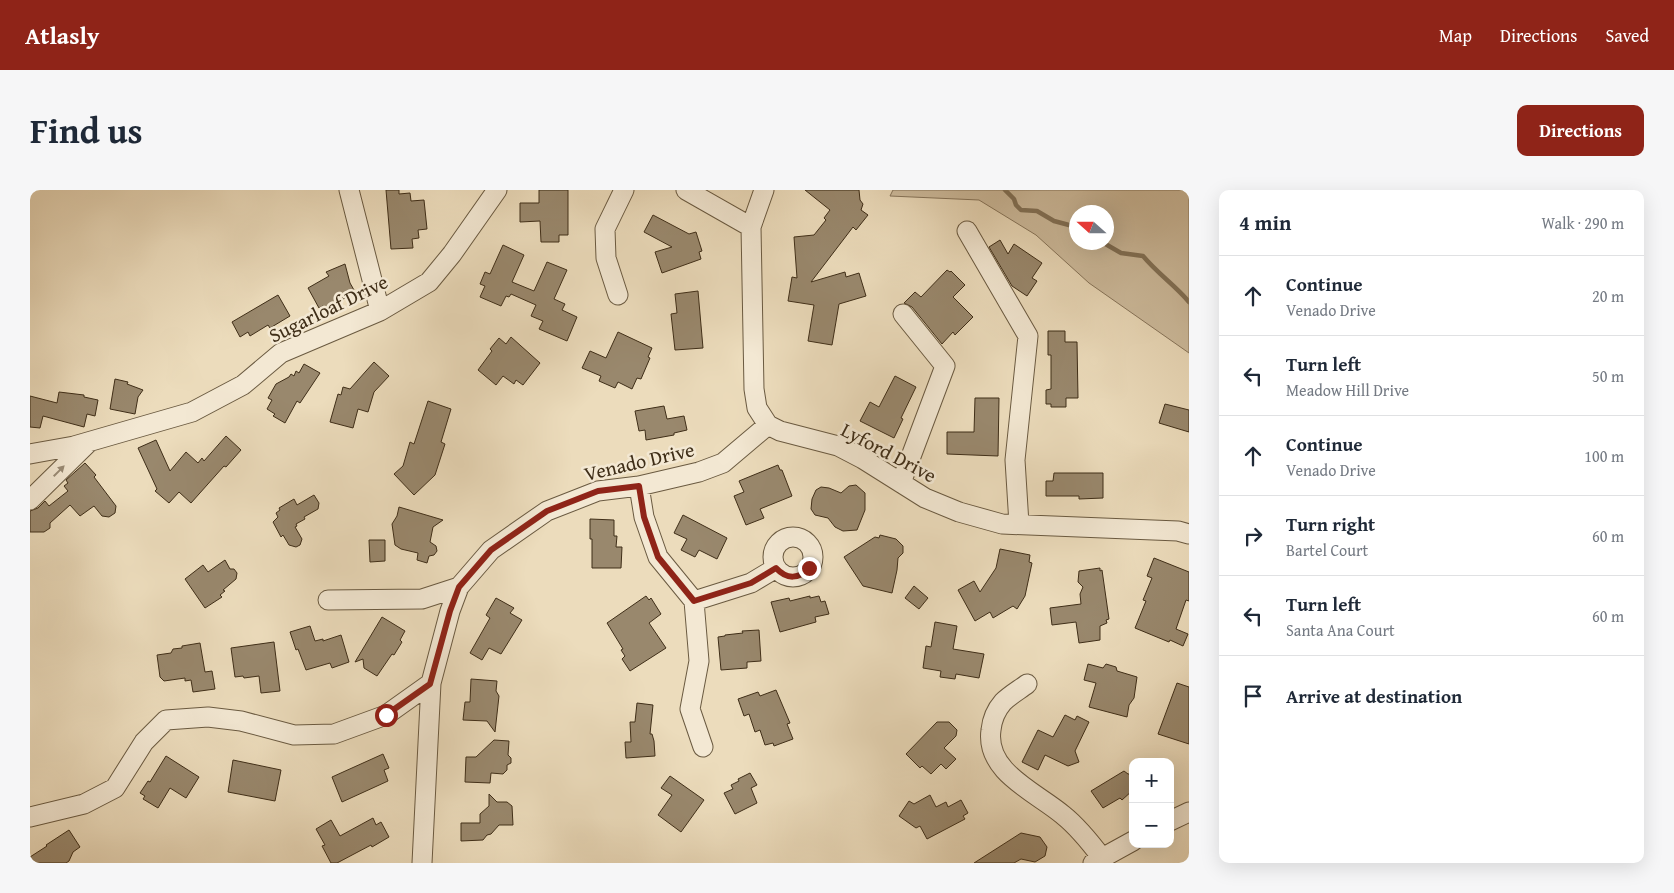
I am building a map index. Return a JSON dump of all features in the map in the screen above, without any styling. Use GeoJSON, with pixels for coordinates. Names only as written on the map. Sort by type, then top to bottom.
{"type":"FeatureCollection","features":[{"type":"Feature","properties":{"kind":"street"},"geometry":{"type":"LineString","coordinates":[[349,190],[380,311]]}},
{"type":"Feature","properties":{"kind":"street","name":"Sugarloaf Drive"},"geometry":{"type":"LineString","coordinates":[[30,454],[89,442],[192,412],[243,385],[281,353],[380,311],[429,282],[452,254],[497,190]]}},
{"type":"Feature","properties":{"kind":"street"},"geometry":{"type":"LineString","coordinates":[[618,295],[606,258],[605,229],[624,190]]}},
{"type":"Feature","properties":{"kind":"street"},"geometry":{"type":"LineString","coordinates":[[686,190],[751,227]]}},
{"type":"Feature","properties":{"kind":"street"},"geometry":{"type":"LineString","coordinates":[[764,190],[751,227],[754,389],[757,408],[768,425]]}},
{"type":"Feature","properties":{"kind":"street"},"geometry":{"type":"LineString","coordinates":[[966,231],[1028,336],[1015,460],[1019,524]]}},
{"type":"Feature","properties":{"kind":"street"},"geometry":{"type":"LineString","coordinates":[[901,483],[945,366],[903,314]]}},
{"type":"Feature","properties":{"kind":"street","name":"Lyford Drive"},"geometry":{"type":"LineString","coordinates":[[768,425],[780,431],[838,446],[926,498],[959,512],[1002,524],[1178,531],[1189,534]]}},
{"type":"Feature","properties":{"kind":"street","name":"Venado Drive"},"geometry":{"type":"LineString","coordinates":[[459,587],[491,550],[547,511],[598,491],[639,486],[699,472],[722,463],[768,425]]}},
{"type":"Feature","properties":{"kind":"street","name":"Sugarloaf Drive"},"geometry":{"type":"LineString","coordinates":[[30,500],[89,442]]}},
{"type":"Feature","properties":{"kind":"street"},"geometry":{"type":"LineString","coordinates":[[639,486],[644,517],[658,557],[694,601],[699,661],[690,709],[703,747]]}},
{"type":"Feature","properties":{"kind":"street"},"geometry":{"type":"LineString","coordinates":[[694,601],[751,583],[776,568]]}},
{"type":"Feature","properties":{"kind":"street"},"geometry":{"type":"LineString","coordinates":[[328,600],[422,599],[459,587]]}},
{"type":"Feature","properties":{"kind":"street"},"geometry":{"type":"LineString","coordinates":[[422,863],[430,684],[450,611],[459,587]]}},
{"type":"Feature","properties":{"kind":"street"},"geometry":{"type":"LineString","coordinates":[[30,817],[84,804],[115,788],[144,742],[166,720],[208,717],[241,721],[294,735],[334,734],[386,715],[430,684]]}},
{"type":"Feature","properties":{"kind":"street"},"geometry":{"type":"LineString","coordinates":[[1027,684],[1002,703],[993,718],[990,740],[996,760],[1008,774],[1063,815],[1084,835],[1097,860],[1129,843]]}},
{"type":"Feature","properties":{"kind":"street"},"geometry":{"type":"LineString","coordinates":[[1174,820],[1189,812]]}},
{"type":"Feature","properties":{"kind":"shaded area"},"geometry":{"type":"Polygon","coordinates":[[[893,190],[1189,190],[1189,353],[1089,283],[1036,235],[979,200],[890,196],[893,190]]]}},
{"type":"Feature","properties":{"kind":"building"},"geometry":{"type":"Polygon","coordinates":[[[386,190],[399,190],[399,194],[410,193],[411,201],[424,200],[427,229],[418,230],[419,238],[412,239],[413,248],[391,249],[386,190]]]}},
{"type":"Feature","properties":{"kind":"building"},"geometry":{"type":"Polygon","coordinates":[[[539,190],[568,190],[568,235],[559,235],[559,242],[541,242],[540,221],[520,222],[520,203],[539,203],[539,190]]]}},
{"type":"Feature","properties":{"kind":"building"},"geometry":{"type":"Polygon","coordinates":[[[805,190],[859,190],[860,200],[863,204],[861,210],[868,215],[856,230],[853,227],[811,282],[845,272],[846,277],[859,273],[866,296],[839,304],[832,345],[808,341],[814,305],[788,301],[792,277],[797,278],[794,237],[814,235],[826,220],[824,218],[830,210],[805,190]]]}},
{"type":"Feature","properties":{"kind":"building"},"geometry":{"type":"Polygon","coordinates":[[[653,215],[689,234],[696,232],[702,251],[699,252],[701,259],[662,273],[655,252],[672,247],[644,232],[653,215]]]}},
{"type":"Feature","properties":{"kind":"building"},"geometry":{"type":"Polygon","coordinates":[[[1000,240],[1008,254],[1014,244],[1042,263],[1032,278],[1037,281],[1027,296],[1012,286],[989,247],[1000,240]]]}},
{"type":"Feature","properties":{"kind":"building"},"geometry":{"type":"Polygon","coordinates":[[[503,245],[524,255],[512,282],[534,291],[547,262],[567,270],[554,299],[565,304],[562,310],[577,317],[567,341],[539,329],[543,321],[531,316],[536,305],[511,294],[509,297],[506,296],[501,306],[480,297],[485,286],[480,284],[485,272],[490,274],[503,245]]]}},
{"type":"Feature","properties":{"kind":"building"},"geometry":{"type":"Polygon","coordinates":[[[345,264],[354,290],[325,310],[323,306],[319,308],[308,288],[329,276],[326,272],[345,264]]]}},
{"type":"Feature","properties":{"kind":"building"},"geometry":{"type":"Polygon","coordinates":[[[947,270],[951,271],[965,285],[953,297],[973,317],[955,335],[953,332],[942,344],[912,307],[904,303],[915,292],[921,297],[947,270]]]}},
{"type":"Feature","properties":{"kind":"building"},"geometry":{"type":"Polygon","coordinates":[[[698,291],[703,348],[675,350],[671,314],[677,313],[675,294],[698,291]]]}},
{"type":"Feature","properties":{"kind":"building"},"geometry":{"type":"Polygon","coordinates":[[[278,295],[290,316],[270,328],[268,325],[250,336],[248,332],[240,337],[232,322],[278,295]]]}},
{"type":"Feature","properties":{"kind":"building"},"geometry":{"type":"Polygon","coordinates":[[[1048,331],[1065,331],[1065,342],[1077,342],[1078,398],[1066,398],[1066,407],[1051,407],[1051,404],[1046,404],[1046,390],[1051,389],[1051,355],[1048,355],[1048,331]]]}},
{"type":"Feature","properties":{"kind":"building"},"geometry":{"type":"Polygon","coordinates":[[[618,332],[652,348],[641,379],[637,378],[632,389],[618,382],[615,388],[599,381],[601,376],[582,368],[590,351],[606,358],[618,332]]]}},
{"type":"Feature","properties":{"kind":"building"},"geometry":{"type":"Polygon","coordinates":[[[511,337],[540,363],[523,385],[516,380],[514,384],[503,376],[496,385],[478,370],[499,338],[506,344],[511,337]]]}},
{"type":"Feature","properties":{"kind":"building"},"geometry":{"type":"Polygon","coordinates":[[[374,362],[389,376],[374,392],[368,412],[358,409],[353,428],[330,422],[338,394],[341,395],[343,387],[350,389],[374,362]]]}},
{"type":"Feature","properties":{"kind":"building"},"geometry":{"type":"Polygon","coordinates":[[[304,364],[320,373],[300,403],[297,401],[285,423],[273,416],[275,414],[267,409],[272,400],[268,398],[276,384],[291,374],[294,376],[296,371],[299,373],[304,364]]]}},
{"type":"Feature","properties":{"kind":"building"},"geometry":{"type":"Polygon","coordinates":[[[895,376],[916,387],[894,438],[860,421],[870,402],[879,407],[895,376]]]}},
{"type":"Feature","properties":{"kind":"building"},"geometry":{"type":"Polygon","coordinates":[[[115,379],[128,382],[127,384],[143,390],[138,397],[135,414],[110,409],[115,379]]]}},
{"type":"Feature","properties":{"kind":"building"},"geometry":{"type":"Polygon","coordinates":[[[59,392],[84,395],[84,397],[98,400],[95,416],[87,414],[84,427],[43,416],[40,428],[30,427],[30,396],[57,403],[59,392]]]}},
{"type":"Feature","properties":{"kind":"building"},"geometry":{"type":"Polygon","coordinates":[[[975,398],[999,398],[998,456],[947,454],[947,432],[974,432],[975,398]]]}},
{"type":"Feature","properties":{"kind":"building"},"geometry":{"type":"Polygon","coordinates":[[[428,401],[451,409],[441,442],[445,444],[435,475],[414,495],[394,474],[403,466],[410,442],[414,444],[428,401]]]}},
{"type":"Feature","properties":{"kind":"building"},"geometry":{"type":"Polygon","coordinates":[[[1165,404],[1189,410],[1189,432],[1159,423],[1165,404]]]}},
{"type":"Feature","properties":{"kind":"building"},"geometry":{"type":"Polygon","coordinates":[[[664,406],[667,419],[684,416],[687,430],[674,433],[674,435],[646,440],[645,430],[639,431],[635,411],[664,406]]]}},
{"type":"Feature","properties":{"kind":"building"},"geometry":{"type":"Polygon","coordinates":[[[226,436],[241,450],[191,503],[179,492],[169,503],[155,491],[157,489],[138,448],[156,440],[170,471],[186,452],[198,463],[202,458],[204,461],[226,436]]]}},
{"type":"Feature","properties":{"kind":"building"},"geometry":{"type":"Polygon","coordinates":[[[85,463],[96,475],[94,477],[116,506],[115,513],[109,517],[102,516],[94,506],[80,516],[70,505],[50,523],[50,528],[44,532],[30,532],[30,511],[38,508],[45,501],[49,506],[68,491],[64,486],[68,483],[66,480],[85,463]]]}},
{"type":"Feature","properties":{"kind":"building"},"geometry":{"type":"Polygon","coordinates":[[[778,465],[780,470],[782,470],[792,496],[760,509],[764,518],[746,525],[734,496],[744,492],[739,481],[778,465]]]}},
{"type":"Feature","properties":{"kind":"building"},"geometry":{"type":"Polygon","coordinates":[[[1054,473],[1103,473],[1103,498],[1079,499],[1079,496],[1046,496],[1046,481],[1053,481],[1054,473]]]}},
{"type":"Feature","properties":{"kind":"building"},"geometry":{"type":"Polygon","coordinates":[[[856,485],[865,493],[865,510],[857,530],[843,531],[835,527],[828,518],[815,515],[811,509],[812,499],[816,490],[821,487],[841,493],[849,486],[856,485]]]}},
{"type":"Feature","properties":{"kind":"building"},"geometry":{"type":"Polygon","coordinates":[[[314,495],[319,503],[318,509],[304,517],[305,519],[296,524],[297,526],[295,527],[302,539],[300,545],[296,547],[289,545],[283,535],[281,537],[273,522],[278,517],[276,513],[280,510],[279,508],[294,499],[297,505],[314,495]]]}},
{"type":"Feature","properties":{"kind":"building"},"geometry":{"type":"Polygon","coordinates":[[[399,507],[443,520],[433,527],[430,542],[436,546],[437,551],[434,555],[429,556],[427,563],[417,560],[418,553],[401,549],[395,545],[392,524],[397,516],[399,507]]]}},
{"type":"Feature","properties":{"kind":"building"},"geometry":{"type":"Polygon","coordinates":[[[683,515],[727,538],[717,559],[699,550],[695,557],[681,550],[687,539],[674,533],[683,515]]]}},
{"type":"Feature","properties":{"kind":"building"},"geometry":{"type":"Polygon","coordinates":[[[590,519],[614,520],[614,536],[617,536],[616,547],[622,547],[621,568],[592,568],[590,519]]]}},
{"type":"Feature","properties":{"kind":"building"},"geometry":{"type":"Polygon","coordinates":[[[880,535],[896,539],[903,546],[903,553],[898,558],[892,593],[863,586],[844,557],[875,537],[879,538],[880,535]]]}},
{"type":"Feature","properties":{"kind":"building"},"geometry":{"type":"Polygon","coordinates":[[[369,540],[385,540],[385,561],[370,562],[369,540]]]}},
{"type":"Feature","properties":{"kind":"building"},"geometry":{"type":"Polygon","coordinates":[[[1000,549],[1030,555],[1029,562],[1032,563],[1025,596],[1017,609],[1013,606],[993,618],[990,612],[975,621],[958,590],[974,581],[980,592],[996,568],[1000,549]]]}},
{"type":"Feature","properties":{"kind":"building"},"geometry":{"type":"Polygon","coordinates":[[[1154,558],[1189,572],[1189,601],[1186,600],[1176,629],[1188,634],[1183,646],[1135,628],[1146,601],[1143,600],[1152,578],[1147,576],[1154,558]]]}},
{"type":"Feature","properties":{"kind":"building"},"geometry":{"type":"Polygon","coordinates":[[[225,560],[230,569],[234,569],[237,573],[236,579],[223,590],[225,591],[220,595],[222,597],[205,608],[185,579],[203,565],[208,572],[225,560]]]}},
{"type":"Feature","properties":{"kind":"building"},"geometry":{"type":"Polygon","coordinates":[[[1100,568],[1100,571],[1102,570],[1109,619],[1106,620],[1107,623],[1100,626],[1100,640],[1079,643],[1076,622],[1052,625],[1050,608],[1081,604],[1080,594],[1083,587],[1078,582],[1079,571],[1100,568]]]}},
{"type":"Feature","properties":{"kind":"building"},"geometry":{"type":"Polygon","coordinates":[[[914,586],[928,598],[919,609],[905,598],[914,586]]]}},
{"type":"Feature","properties":{"kind":"building"},"geometry":{"type":"Polygon","coordinates":[[[646,596],[649,600],[651,598],[661,614],[649,623],[666,648],[630,671],[622,659],[625,656],[621,650],[623,649],[607,623],[646,596]]]}},
{"type":"Feature","properties":{"kind":"building"},"geometry":{"type":"Polygon","coordinates":[[[810,596],[810,598],[819,596],[821,602],[825,601],[829,614],[815,617],[816,622],[780,632],[771,602],[789,598],[790,601],[810,596]]]}},
{"type":"Feature","properties":{"kind":"building"},"geometry":{"type":"Polygon","coordinates":[[[496,598],[514,608],[510,613],[522,620],[501,654],[489,648],[482,660],[470,653],[490,618],[486,615],[496,598]]]}},
{"type":"Feature","properties":{"kind":"building"},"geometry":{"type":"Polygon","coordinates":[[[382,617],[405,631],[400,640],[402,642],[394,655],[392,654],[377,676],[364,668],[363,659],[355,662],[382,617]]]}},
{"type":"Feature","properties":{"kind":"building"},"geometry":{"type":"Polygon","coordinates":[[[935,622],[957,626],[953,649],[984,654],[979,678],[956,674],[955,679],[940,677],[941,671],[923,668],[926,646],[931,647],[935,622]]]}},
{"type":"Feature","properties":{"kind":"building"},"geometry":{"type":"Polygon","coordinates":[[[310,626],[315,641],[323,639],[323,641],[341,635],[349,662],[332,668],[330,663],[306,670],[290,632],[310,626]]]}},
{"type":"Feature","properties":{"kind":"building"},"geometry":{"type":"Polygon","coordinates":[[[759,630],[761,661],[747,662],[747,668],[721,670],[718,637],[743,633],[742,631],[759,630]]]}},
{"type":"Feature","properties":{"kind":"building"},"geometry":{"type":"Polygon","coordinates":[[[274,642],[280,691],[261,693],[259,676],[235,677],[231,648],[274,642]]]}},
{"type":"Feature","properties":{"kind":"building"},"geometry":{"type":"Polygon","coordinates":[[[200,643],[205,672],[212,671],[215,689],[193,692],[191,680],[185,681],[185,678],[164,681],[160,677],[157,655],[171,653],[173,649],[182,648],[182,646],[200,643]]]}},
{"type":"Feature","properties":{"kind":"building"},"geometry":{"type":"Polygon","coordinates":[[[1088,664],[1103,668],[1106,664],[1116,667],[1117,671],[1137,677],[1134,698],[1129,705],[1127,717],[1089,707],[1096,683],[1084,680],[1088,664]]]}},
{"type":"Feature","properties":{"kind":"building"},"geometry":{"type":"Polygon","coordinates":[[[471,679],[497,681],[496,691],[499,696],[495,732],[487,721],[463,720],[465,702],[470,702],[471,679]]]}},
{"type":"Feature","properties":{"kind":"building"},"geometry":{"type":"Polygon","coordinates":[[[1177,683],[1189,687],[1189,744],[1158,734],[1177,683]]]}},
{"type":"Feature","properties":{"kind":"building"},"geometry":{"type":"Polygon","coordinates":[[[776,690],[790,723],[787,724],[793,739],[774,746],[773,743],[765,745],[760,730],[755,732],[749,714],[744,716],[738,699],[758,692],[760,696],[776,690]]]}},
{"type":"Feature","properties":{"kind":"building"},"geometry":{"type":"Polygon","coordinates":[[[637,703],[653,705],[650,734],[652,734],[654,741],[655,756],[626,758],[625,742],[631,742],[630,722],[635,722],[637,703]]]}},
{"type":"Feature","properties":{"kind":"building"},"geometry":{"type":"Polygon","coordinates":[[[1065,715],[1075,720],[1077,716],[1089,722],[1075,751],[1079,762],[1068,766],[1045,755],[1038,770],[1022,762],[1038,730],[1053,737],[1065,715]]]}},
{"type":"Feature","properties":{"kind":"building"},"geometry":{"type":"Polygon","coordinates":[[[937,722],[949,722],[957,730],[956,736],[944,748],[956,759],[946,769],[941,764],[931,774],[922,766],[920,768],[906,754],[937,722]]]}},
{"type":"Feature","properties":{"kind":"building"},"geometry":{"type":"Polygon","coordinates":[[[494,740],[509,741],[508,755],[511,758],[511,763],[507,765],[507,770],[503,774],[491,773],[490,783],[465,782],[466,757],[476,757],[494,740]]]}},
{"type":"Feature","properties":{"kind":"building"},"geometry":{"type":"Polygon","coordinates":[[[383,754],[389,768],[384,770],[388,781],[342,802],[332,777],[383,754]]]}},
{"type":"Feature","properties":{"kind":"building"},"geometry":{"type":"Polygon","coordinates":[[[166,756],[199,777],[186,798],[170,788],[158,808],[143,799],[145,796],[140,793],[148,781],[150,782],[166,756]]]}},
{"type":"Feature","properties":{"kind":"building"},"geometry":{"type":"Polygon","coordinates":[[[233,760],[281,770],[275,801],[228,792],[233,760]]]}},
{"type":"Feature","properties":{"kind":"building"},"geometry":{"type":"Polygon","coordinates":[[[1124,771],[1129,774],[1129,794],[1122,800],[1120,798],[1103,808],[1091,791],[1124,771]]]}},
{"type":"Feature","properties":{"kind":"building"},"geometry":{"type":"Polygon","coordinates":[[[750,773],[757,785],[751,788],[757,803],[735,814],[724,793],[733,789],[731,785],[739,781],[738,779],[750,773]]]}},
{"type":"Feature","properties":{"kind":"building"},"geometry":{"type":"Polygon","coordinates":[[[670,776],[704,800],[681,832],[658,815],[672,795],[661,788],[670,776]]]}},
{"type":"Feature","properties":{"kind":"building"},"geometry":{"type":"Polygon","coordinates":[[[489,794],[497,802],[507,802],[512,806],[513,825],[499,825],[483,840],[461,841],[461,823],[480,823],[480,814],[489,806],[489,794]]]}},
{"type":"Feature","properties":{"kind":"building"},"geometry":{"type":"Polygon","coordinates":[[[930,795],[936,807],[946,802],[948,807],[961,800],[968,813],[963,816],[965,819],[927,839],[920,826],[916,828],[899,816],[909,801],[914,804],[930,795]]]}},
{"type":"Feature","properties":{"kind":"building"},"geometry":{"type":"Polygon","coordinates":[[[373,818],[376,825],[381,822],[389,837],[337,863],[331,863],[322,846],[325,845],[316,829],[331,820],[340,836],[373,818]]]}},
{"type":"Feature","properties":{"kind":"building"},"geometry":{"type":"Polygon","coordinates":[[[69,830],[80,847],[73,852],[69,861],[66,863],[30,863],[30,857],[69,830]]]}},
{"type":"Feature","properties":{"kind":"building"},"geometry":{"type":"Polygon","coordinates":[[[1021,833],[1040,837],[1047,847],[1045,856],[1035,862],[1021,859],[1014,863],[974,863],[1021,833]]]}},
{"type":"Feature","properties":{"kind":"waterway"},"geometry":{"type":"LineString","coordinates":[[1005,190],[1021,210],[1037,211],[1054,221],[1069,225]]}},
{"type":"Feature","properties":{"kind":"waterway"},"geometry":{"type":"LineString","coordinates":[[1114,249],[1121,253],[1143,256],[1189,302]]}},
{"type":"Feature","properties":{"kind":"route"},"geometry":{"type":"LineString","coordinates":[[386,715],[430,684],[450,611],[459,587],[491,550],[547,511],[598,491],[639,486],[644,517],[658,557],[694,601],[751,583],[776,568],[781,573],[793,577],[805,573],[809,568]]}}]}
